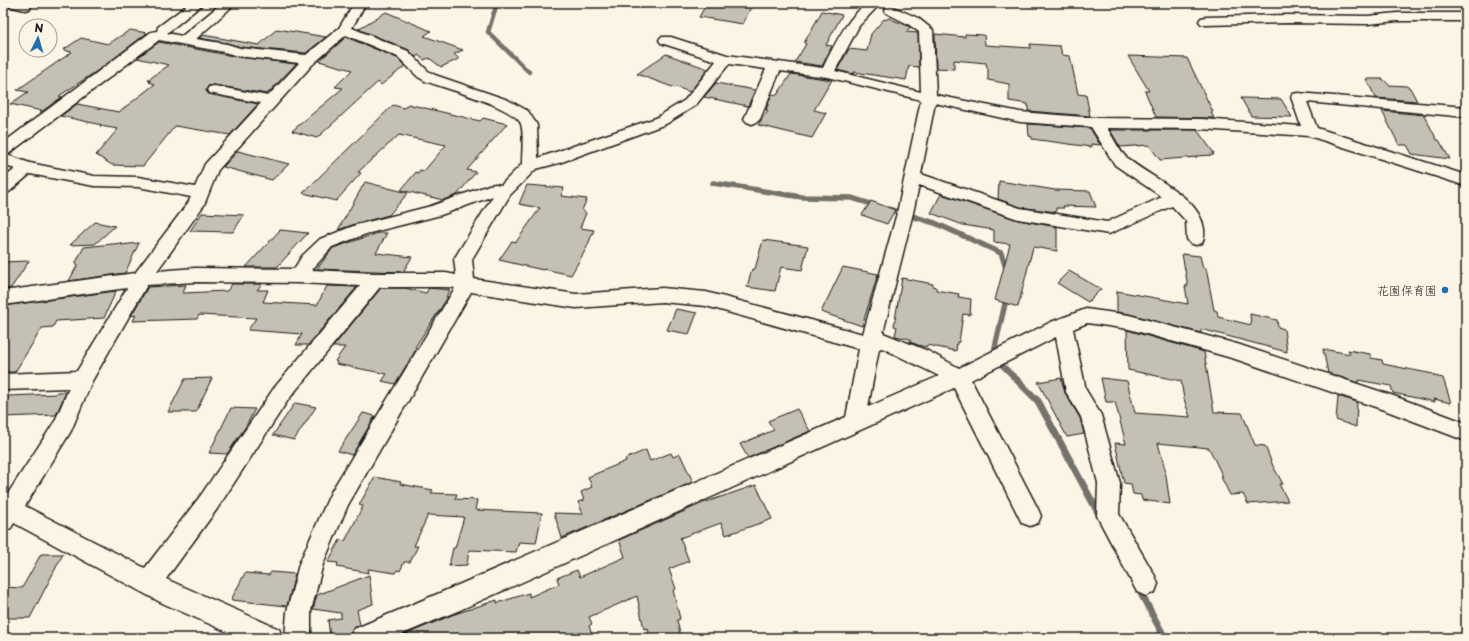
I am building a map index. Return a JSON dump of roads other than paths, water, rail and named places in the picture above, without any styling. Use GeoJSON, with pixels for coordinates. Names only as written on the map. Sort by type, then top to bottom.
{"type":"FeatureCollection","features":[{"type":"Feature","properties":{"kind":"street"},"geometry":{"type":"LineString","coordinates":[[163,30],[198,3]]}},
{"type":"Feature","properties":{"kind":"street"},"geometry":{"type":"LineString","coordinates":[[185,41],[230,3]]}},
{"type":"Feature","properties":{"kind":"street"},"geometry":{"type":"LineString","coordinates":[[270,638],[169,594],[27,518],[6,515],[64,425],[84,379],[141,279],[196,205],[211,168],[310,60],[344,30],[360,3]]}},
{"type":"Feature","properties":{"kind":"street"},"geometry":{"type":"LineString","coordinates":[[827,73],[853,24],[871,7]]}},
{"type":"Feature","properties":{"kind":"street"},"geometry":{"type":"LineString","coordinates":[[855,423],[870,344],[905,213],[929,98],[926,30],[914,21],[891,10]]}},
{"type":"Feature","properties":{"kind":"street"},"geometry":{"type":"LineString","coordinates":[[1206,21],[1288,19],[1368,20],[1397,17],[1466,17]]}},
{"type":"Feature","properties":{"kind":"street"},"geometry":{"type":"LineString","coordinates":[[344,30],[403,54],[423,74],[430,78],[502,103],[523,114],[529,125],[530,165]]}},
{"type":"Feature","properties":{"kind":"street"},"geometry":{"type":"LineString","coordinates":[[3,151],[156,35],[227,48],[238,52],[310,60]]}},
{"type":"Feature","properties":{"kind":"street"},"geometry":{"type":"LineString","coordinates":[[666,40],[725,59],[827,73],[929,98],[1020,117],[1096,123],[1201,124],[1310,131],[1466,181]]}},
{"type":"Feature","properties":{"kind":"street"},"geometry":{"type":"LineString","coordinates":[[298,638],[299,611],[311,564],[339,499],[466,284],[463,259],[504,191],[530,165],[579,150],[660,121],[690,103],[725,59]]}},
{"type":"Feature","properties":{"kind":"street"},"geometry":{"type":"LineString","coordinates":[[752,119],[774,66]]}},
{"type":"Feature","properties":{"kind":"street"},"geometry":{"type":"LineString","coordinates":[[214,90],[272,101]]}},
{"type":"Feature","properties":{"kind":"street"},"geometry":{"type":"LineString","coordinates":[[1310,131],[1298,97],[1466,112]]}},
{"type":"Feature","properties":{"kind":"street"},"geometry":{"type":"LineString","coordinates":[[1096,123],[1121,161],[1175,198],[1194,220],[1196,239]]}},
{"type":"Feature","properties":{"kind":"street"},"geometry":{"type":"LineString","coordinates":[[3,159],[27,168],[94,181],[138,182],[201,193]]}},
{"type":"Feature","properties":{"kind":"street"},"geometry":{"type":"LineString","coordinates":[[3,188],[27,168]]}},
{"type":"Feature","properties":{"kind":"street"},"geometry":{"type":"LineString","coordinates":[[912,176],[1018,213],[1109,228],[1175,198]]}},
{"type":"Feature","properties":{"kind":"street"},"geometry":{"type":"LineString","coordinates":[[299,276],[308,261],[326,243],[362,228],[435,211],[494,189],[504,191]]}},
{"type":"Feature","properties":{"kind":"street"},"geometry":{"type":"LineString","coordinates":[[3,298],[141,279],[195,275],[299,276],[375,280],[446,280],[576,301],[662,295],[706,300],[870,344],[883,340],[921,357],[959,377],[1030,516]]}},
{"type":"Feature","properties":{"kind":"street"},"geometry":{"type":"LineString","coordinates":[[148,583],[209,502],[281,394],[375,280]]}},
{"type":"Feature","properties":{"kind":"street"},"geometry":{"type":"LineString","coordinates":[[363,638],[451,601],[959,377],[992,362],[1063,325],[1086,316],[1129,322],[1237,352],[1394,404],[1466,432]]}},
{"type":"Feature","properties":{"kind":"street"},"geometry":{"type":"LineString","coordinates":[[1063,325],[1076,392],[1091,415],[1108,483],[1108,516],[1146,584]]}},
{"type":"Feature","properties":{"kind":"street"},"geometry":{"type":"LineString","coordinates":[[3,382],[84,379]]}},
{"type":"Feature","properties":{"kind":"waterway"},"geometry":{"type":"LineString","coordinates":[[497,3],[488,32],[529,72]]}},
{"type":"Feature","properties":{"kind":"waterway"},"geometry":{"type":"LineString","coordinates":[[713,183],[802,197],[852,198],[877,206]]}},
{"type":"Feature","properties":{"kind":"waterway"},"geometry":{"type":"LineString","coordinates":[[888,209],[935,223],[1001,253],[1007,271]]}},
{"type":"Feature","properties":{"kind":"waterway"},"geometry":{"type":"LineString","coordinates":[[1007,295],[993,356],[1038,401],[1101,518]]}},
{"type":"Feature","properties":{"kind":"waterway"},"geometry":{"type":"LineString","coordinates":[[1138,588],[1165,638]]}},
{"type":"Feature","properties":{"kind":"place","name":"花園保育園"},"geometry":{"type":"Point","coordinates":[1445,290]}}]}
